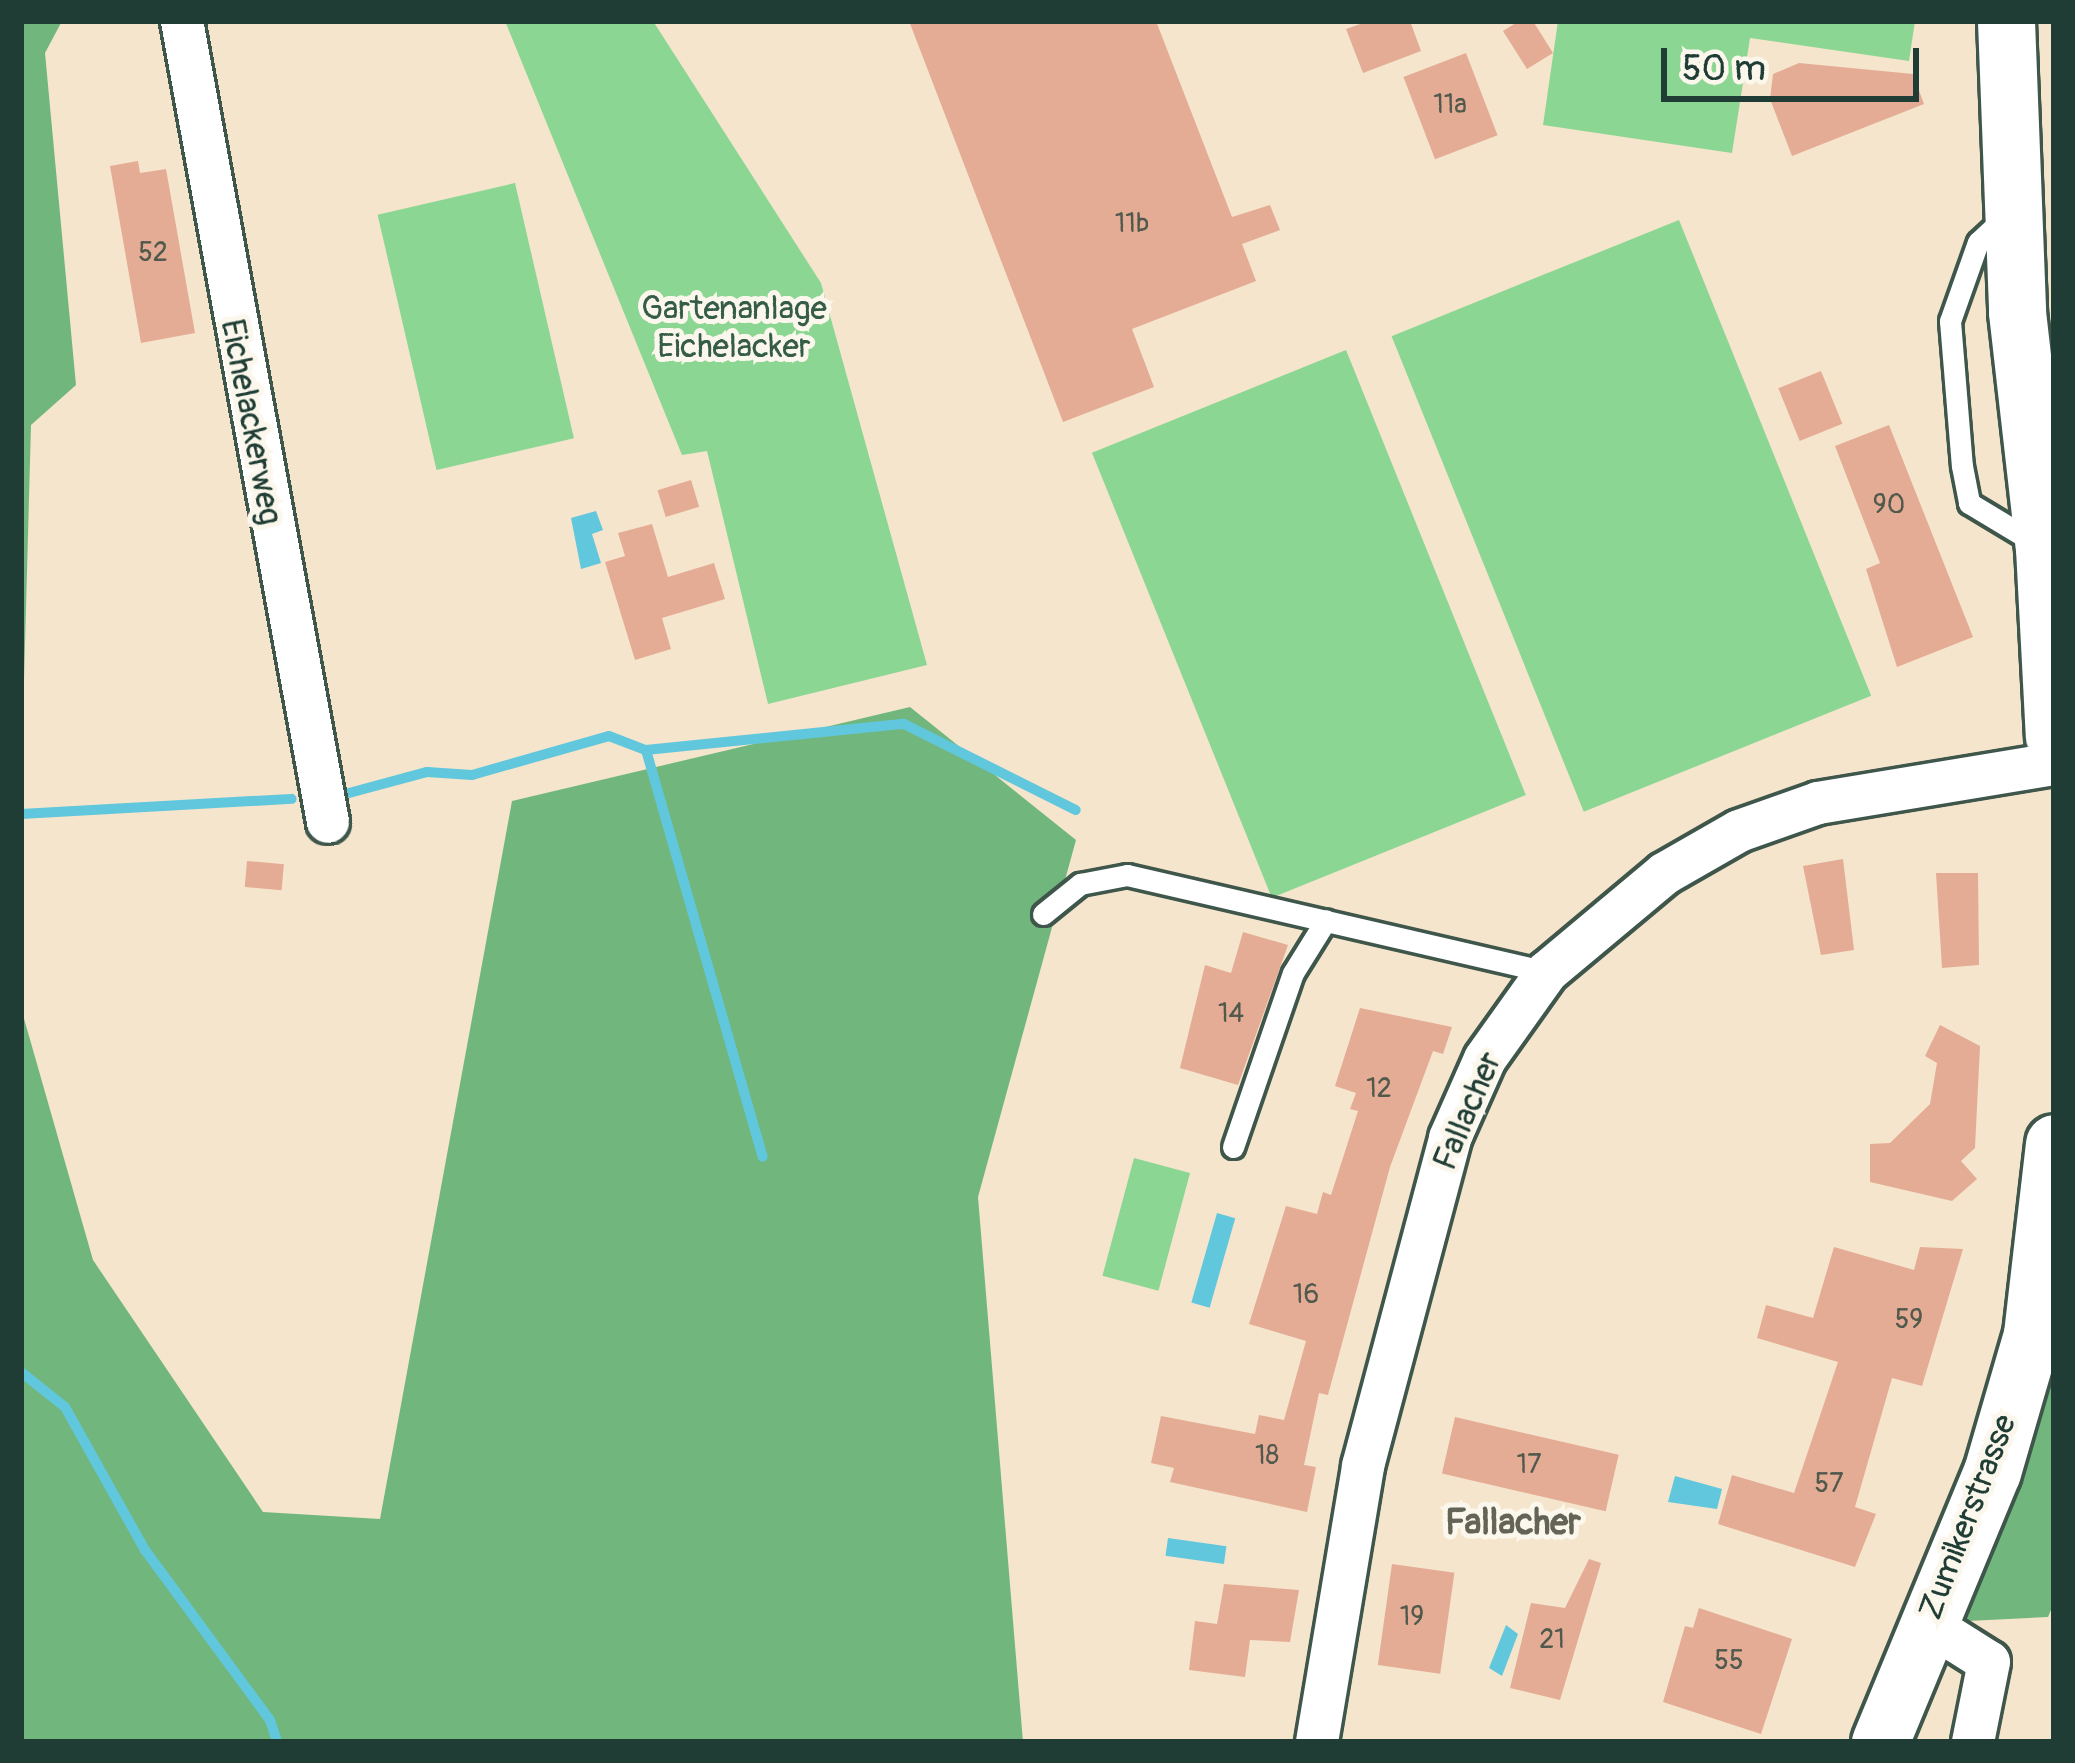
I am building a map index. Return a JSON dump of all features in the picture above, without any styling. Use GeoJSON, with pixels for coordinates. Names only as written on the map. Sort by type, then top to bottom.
{"type":"FeatureCollection","features":[{"type":"Feature","properties":{"kind":"main road"},"geometry":{"type":"LineString","coordinates":[[2006,21],[2012,210],[2041,373],[2054,736]]}},
{"type":"Feature","properties":{"kind":"main road","name":"Zumikerstrasse"},"geometry":{"type":"LineString","coordinates":[[1880,1742],[1993,1472],[2032,1334],[2054,1143]]}},
{"type":"Feature","properties":{"kind":"street","name":"Eichelackerweg"},"geometry":{"type":"LineString","coordinates":[[182,21],[328,821]]}},
{"type":"Feature","properties":{"kind":"street","name":"Fallacher"},"geometry":{"type":"LineString","coordinates":[[1316,1742],[1363,1466],[1450,1138],[1485,1059],[1546,971],[1664,874],[1739,831],[1818,803],[2054,764]]}},
{"type":"Feature","properties":{"kind":"street"},"geometry":{"type":"LineString","coordinates":[[1927,1624],[1989,1662],[1973,1742]]}},
{"type":"Feature","properties":{"kind":"lane"},"geometry":{"type":"LineString","coordinates":[[2012,210],[1978,242],[1950,321],[1962,466],[1969,503],[2044,548]]}},
{"type":"Feature","properties":{"kind":"lane"},"geometry":{"type":"LineString","coordinates":[[1043,914],[1079,884],[1127,875],[1546,971]]}},
{"type":"Feature","properties":{"kind":"lane"},"geometry":{"type":"LineString","coordinates":[[1233,1147],[1293,973],[1326,920]]}},
{"type":"Feature","properties":{"kind":"green space"},"geometry":{"type":"Polygon","coordinates":[[[21,21],[62,21],[45,53],[76,385],[31,425],[21,791],[21,21]]]}},
{"type":"Feature","properties":{"kind":"green space","name":"Gartenanlage Eichelacker"},"geometry":{"type":"Polygon","coordinates":[[[505,21],[653,21],[821,283],[927,665],[768,704],[707,451],[682,455],[505,21]]]}},
{"type":"Feature","properties":{"kind":"green space"},"geometry":{"type":"Polygon","coordinates":[[[1558,21],[1915,21],[1909,61],[1750,38],[1732,153],[1543,125],[1558,21]]]}},
{"type":"Feature","properties":{"kind":"green space"},"geometry":{"type":"Polygon","coordinates":[[[515,183],[574,438],[437,470],[378,215],[515,183]]]}},
{"type":"Feature","properties":{"kind":"green space"},"geometry":{"type":"Polygon","coordinates":[[[1679,220],[1871,696],[1584,812],[1392,336],[1679,220]]]}},
{"type":"Feature","properties":{"kind":"green space"},"geometry":{"type":"Polygon","coordinates":[[[1346,350],[1526,795],[1272,898],[1092,453],[1346,350]]]}},
{"type":"Feature","properties":{"kind":"green space"},"geometry":{"type":"Polygon","coordinates":[[[910,707],[1076,840],[978,1197],[1023,1742],[21,1742],[21,1008],[93,1260],[263,1512],[380,1519],[512,801],[910,707]]]}},
{"type":"Feature","properties":{"kind":"green space"},"geometry":{"type":"Polygon","coordinates":[[[1134,1158],[1190,1173],[1158,1291],[1102,1276],[1134,1158]]]}},
{"type":"Feature","properties":{"kind":"green space"},"geometry":{"type":"Polygon","coordinates":[[[2054,1163],[2054,1603],[2048,1617],[1927,1623],[2054,1163]]]}},
{"type":"Feature","properties":{"kind":"water"},"geometry":{"type":"Polygon","coordinates":[[[596,511],[603,530],[592,534],[601,563],[581,569],[571,518],[596,511]]]}},
{"type":"Feature","properties":{"kind":"water"},"geometry":{"type":"Polygon","coordinates":[[[1217,1213],[1235,1218],[1210,1308],[1191,1302],[1217,1213]]]}},
{"type":"Feature","properties":{"kind":"water"},"geometry":{"type":"Polygon","coordinates":[[[1675,1476],[1722,1489],[1717,1509],[1668,1502],[1675,1476]]]}},
{"type":"Feature","properties":{"kind":"water"},"geometry":{"type":"Polygon","coordinates":[[[1168,1538],[1226,1546],[1224,1564],[1165,1556],[1168,1538]]]}},
{"type":"Feature","properties":{"kind":"water"},"geometry":{"type":"Polygon","coordinates":[[[1506,1625],[1518,1634],[1502,1676],[1489,1668],[1506,1625]]]}},
{"type":"Feature","properties":{"kind":"building"},"geometry":{"type":"Polygon","coordinates":[[[909,21],[1156,21],[1232,217],[1270,205],[1280,230],[1242,244],[1256,281],[1132,329],[1154,387],[1063,422],[909,21]]]}},
{"type":"Feature","properties":{"kind":"building"},"geometry":{"type":"Polygon","coordinates":[[[1369,21],[1410,21],[1421,51],[1363,73],[1346,29],[1369,21]]]}},
{"type":"Feature","properties":{"kind":"building"},"geometry":{"type":"Polygon","coordinates":[[[1519,21],[1533,21],[1553,53],[1527,69],[1503,31],[1519,21]]]}},
{"type":"Feature","properties":{"kind":"building"},"geometry":{"type":"Polygon","coordinates":[[[1466,53],[1498,135],[1435,159],[1403,77],[1466,53]]]}},
{"type":"Feature","properties":{"kind":"building"},"geometry":{"type":"Polygon","coordinates":[[[1799,63],[1913,74],[1924,104],[1792,156],[1770,99],[1773,74],[1799,63]]]}},
{"type":"Feature","properties":{"kind":"building"},"geometry":{"type":"Polygon","coordinates":[[[138,161],[140,173],[166,169],[195,333],[141,343],[110,166],[138,161]]]}},
{"type":"Feature","properties":{"kind":"building"},"geometry":{"type":"Polygon","coordinates":[[[1821,371],[1842,424],[1800,441],[1778,388],[1821,371]]]}},
{"type":"Feature","properties":{"kind":"building"},"geometry":{"type":"Polygon","coordinates":[[[1889,425],[1973,637],[1897,667],[1866,569],[1880,563],[1835,446],[1889,425]]]}},
{"type":"Feature","properties":{"kind":"building"},"geometry":{"type":"Polygon","coordinates":[[[691,480],[699,507],[666,517],[658,490],[691,480]]]}},
{"type":"Feature","properties":{"kind":"building"},"geometry":{"type":"Polygon","coordinates":[[[652,524],[668,577],[714,563],[725,599],[662,618],[671,649],[635,660],[605,562],[625,556],[618,533],[652,524]]]}},
{"type":"Feature","properties":{"kind":"building"},"geometry":{"type":"Polygon","coordinates":[[[1843,859],[1854,950],[1821,955],[1803,866],[1843,859]]]}},
{"type":"Feature","properties":{"kind":"building"},"geometry":{"type":"Polygon","coordinates":[[[247,861],[284,864],[282,890],[245,887],[247,861]]]}},
{"type":"Feature","properties":{"kind":"building"},"geometry":{"type":"Polygon","coordinates":[[[1936,873],[1978,873],[1979,965],[1942,968],[1936,873]]]}},
{"type":"Feature","properties":{"kind":"building"},"geometry":{"type":"Polygon","coordinates":[[[1243,932],[1288,945],[1238,1085],[1180,1068],[1205,965],[1231,973],[1243,932]]]}},
{"type":"Feature","properties":{"kind":"building"},"geometry":{"type":"Polygon","coordinates":[[[1360,1008],[1452,1027],[1443,1054],[1433,1051],[1390,1167],[1328,1395],[1319,1393],[1304,1465],[1316,1467],[1307,1512],[1170,1482],[1174,1468],[1151,1463],[1161,1416],[1255,1434],[1259,1415],[1284,1420],[1306,1341],[1249,1324],[1286,1206],[1317,1214],[1323,1192],[1331,1195],[1358,1111],[1350,1109],[1356,1093],[1335,1086],[1360,1008]]]}},
{"type":"Feature","properties":{"kind":"building"},"geometry":{"type":"Polygon","coordinates":[[[1940,1025],[1980,1046],[1975,1148],[1961,1161],[1977,1179],[1952,1201],[1870,1182],[1870,1144],[1890,1143],[1930,1104],[1937,1063],[1925,1056],[1940,1025]]]}},
{"type":"Feature","properties":{"kind":"building"},"geometry":{"type":"Polygon","coordinates":[[[1834,1247],[1914,1270],[1920,1247],[1963,1249],[1922,1386],[1892,1378],[1855,1507],[1876,1514],[1855,1567],[1718,1524],[1732,1475],[1794,1493],[1838,1362],[1757,1338],[1766,1305],[1813,1318],[1834,1247]]]}},
{"type":"Feature","properties":{"kind":"building"},"geometry":{"type":"Polygon","coordinates":[[[1455,1417],[1619,1455],[1606,1511],[1442,1474],[1455,1417]]]}},
{"type":"Feature","properties":{"kind":"building"},"geometry":{"type":"Polygon","coordinates":[[[1589,1559],[1601,1563],[1560,1700],[1510,1688],[1531,1603],[1565,1608],[1589,1559]]]}},
{"type":"Feature","properties":{"kind":"building"},"geometry":{"type":"Polygon","coordinates":[[[1392,1564],[1454,1573],[1440,1674],[1378,1665],[1392,1564]]]}},
{"type":"Feature","properties":{"kind":"building"},"geometry":{"type":"Polygon","coordinates":[[[1224,1584],[1299,1590],[1290,1642],[1250,1640],[1245,1677],[1189,1670],[1195,1621],[1217,1624],[1224,1584]]]}},
{"type":"Feature","properties":{"kind":"building"},"geometry":{"type":"Polygon","coordinates":[[[1699,1608],[1792,1639],[1761,1734],[1663,1702],[1685,1626],[1693,1628],[1699,1608]]]}},
{"type":"Feature","properties":{"kind":"waterway"},"geometry":{"type":"LineString","coordinates":[[349,793],[427,772],[472,775],[609,736],[646,750],[904,724],[1076,810]]}},
{"type":"Feature","properties":{"kind":"waterway"},"geometry":{"type":"LineString","coordinates":[[646,750],[763,1157]]}},
{"type":"Feature","properties":{"kind":"waterway"},"geometry":{"type":"LineString","coordinates":[[21,814],[292,799]]}},
{"type":"Feature","properties":{"kind":"waterway"},"geometry":{"type":"LineString","coordinates":[[21,1372],[65,1407],[145,1550],[270,1720],[277,1742]]}},
{"type":"Feature","properties":{"kind":"district","name":"Fallacher"},"geometry":{"type":"Point","coordinates":[1513,1523]}}]}
